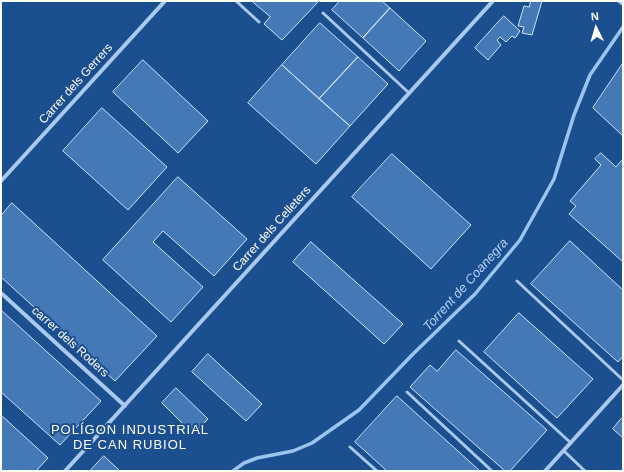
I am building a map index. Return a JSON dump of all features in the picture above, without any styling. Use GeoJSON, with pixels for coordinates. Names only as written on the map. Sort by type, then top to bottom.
{"type":"FeatureCollection","features":[{"type":"Feature","properties":{"kind":"street","name":"Carrer dels Gerrers"},"geometry":{"type":"LineString","coordinates":[[1,181],[165,1]]}},
{"type":"Feature","properties":{"kind":"street","name":"Carrer dels Celleters"},"geometry":{"type":"LineString","coordinates":[[65,471],[493,1]]}},
{"type":"Feature","properties":{"kind":"street","name":"carrer dels Roders"},"geometry":{"type":"LineString","coordinates":[[1,293],[125,406]]}},
{"type":"Feature","properties":{"kind":"street"},"geometry":{"type":"LineString","coordinates":[[545,471],[623,385]]}},
{"type":"Feature","properties":{"kind":"lane"},"geometry":{"type":"LineString","coordinates":[[236,1],[259,22]]}},
{"type":"Feature","properties":{"kind":"lane"},"geometry":{"type":"LineString","coordinates":[[323,13],[409,93]]}},
{"type":"Feature","properties":{"kind":"lane"},"geometry":{"type":"LineString","coordinates":[[517,281],[623,380]]}},
{"type":"Feature","properties":{"kind":"lane"},"geometry":{"type":"LineString","coordinates":[[459,341],[571,443]]}},
{"type":"Feature","properties":{"kind":"lane"},"geometry":{"type":"LineString","coordinates":[[407,392],[492,471]]}},
{"type":"Feature","properties":{"kind":"lane"},"geometry":{"type":"LineString","coordinates":[[350,447],[377,471]]}},
{"type":"Feature","properties":{"kind":"lane"},"geometry":{"type":"LineString","coordinates":[[564,451],[585,471]]}},
{"type":"Feature","properties":{"kind":"building"},"geometry":{"type":"Polygon","coordinates":[[[252,1],[319,1],[282,40],[264,24],[270,17],[252,1]]]}},
{"type":"Feature","properties":{"kind":"building"},"geometry":{"type":"Polygon","coordinates":[[[340,1],[382,1],[390,8],[363,38],[332,10],[340,1]]]}},
{"type":"Feature","properties":{"kind":"building"},"geometry":{"type":"Polygon","coordinates":[[[531,1],[542,1],[532,35],[522,33],[524,27],[518,26],[524,6],[529,7],[531,1]]]}},
{"type":"Feature","properties":{"kind":"building"},"geometry":{"type":"Polygon","coordinates":[[[390,8],[426,41],[399,71],[363,38],[390,8]]]}},
{"type":"Feature","properties":{"kind":"building"},"geometry":{"type":"Polygon","coordinates":[[[504,16],[520,31],[515,38],[512,36],[506,42],[500,37],[497,40],[501,45],[488,60],[475,48],[504,16]]]}},
{"type":"Feature","properties":{"kind":"building"},"geometry":{"type":"Polygon","coordinates":[[[320,23],[358,57],[319,99],[282,65],[320,23]]]}},
{"type":"Feature","properties":{"kind":"building"},"geometry":{"type":"Polygon","coordinates":[[[358,57],[388,84],[350,126],[319,99],[358,57]]]}},
{"type":"Feature","properties":{"kind":"building"},"geometry":{"type":"Polygon","coordinates":[[[143,60],[208,121],[178,153],[113,92],[143,60]]]}},
{"type":"Feature","properties":{"kind":"building"},"geometry":{"type":"Polygon","coordinates":[[[623,63],[623,133],[622,135],[593,108],[623,63]]]}},
{"type":"Feature","properties":{"kind":"building"},"geometry":{"type":"Polygon","coordinates":[[[282,65],[350,126],[316,164],[248,103],[282,65]]]}},
{"type":"Feature","properties":{"kind":"building"},"geometry":{"type":"Polygon","coordinates":[[[102,108],[167,167],[128,210],[63,151],[102,108]]]}},
{"type":"Feature","properties":{"kind":"building"},"geometry":{"type":"Polygon","coordinates":[[[601,153],[616,167],[622,160],[623,161],[623,262],[569,214],[576,206],[570,201],[601,165],[595,159],[601,153]]]}},
{"type":"Feature","properties":{"kind":"building"},"geometry":{"type":"Polygon","coordinates":[[[392,154],[471,225],[431,269],[352,197],[392,154]]]}},
{"type":"Feature","properties":{"kind":"building"},"geometry":{"type":"Polygon","coordinates":[[[178,177],[247,239],[214,276],[163,231],[153,242],[203,287],[171,322],[103,260],[178,177]]]}},
{"type":"Feature","properties":{"kind":"building"},"geometry":{"type":"Polygon","coordinates":[[[12,203],[157,336],[115,381],[1,277],[1,216],[12,203]]]}},
{"type":"Feature","properties":{"kind":"building"},"geometry":{"type":"Polygon","coordinates":[[[570,241],[623,290],[623,356],[618,362],[531,284],[570,241]]]}},
{"type":"Feature","properties":{"kind":"building"},"geometry":{"type":"Polygon","coordinates":[[[311,242],[403,324],[384,344],[293,262],[311,242]]]}},
{"type":"Feature","properties":{"kind":"building"},"geometry":{"type":"Polygon","coordinates":[[[1,310],[101,401],[60,445],[1,392],[1,310]]]}},
{"type":"Feature","properties":{"kind":"building"},"geometry":{"type":"Polygon","coordinates":[[[519,313],[593,379],[557,418],[484,352],[519,313]]]}},
{"type":"Feature","properties":{"kind":"building"},"geometry":{"type":"Polygon","coordinates":[[[456,350],[547,430],[510,471],[505,471],[410,387],[430,365],[437,371],[456,350]]]}},
{"type":"Feature","properties":{"kind":"building"},"geometry":{"type":"Polygon","coordinates":[[[208,354],[262,404],[246,421],[192,372],[208,354]]]}},
{"type":"Feature","properties":{"kind":"building"},"geometry":{"type":"Polygon","coordinates":[[[176,388],[208,419],[193,434],[162,403],[176,388]]]}},
{"type":"Feature","properties":{"kind":"building"},"geometry":{"type":"Polygon","coordinates":[[[397,396],[480,471],[387,471],[355,442],[397,396]]]}},
{"type":"Feature","properties":{"kind":"building"},"geometry":{"type":"Polygon","coordinates":[[[1,415],[48,458],[36,471],[1,471],[1,415]]]}},
{"type":"Feature","properties":{"kind":"building"},"geometry":{"type":"Polygon","coordinates":[[[622,418],[623,419],[623,438],[613,429],[622,418]]]}},
{"type":"Feature","properties":{"kind":"building"},"geometry":{"type":"Polygon","coordinates":[[[104,456],[120,471],[90,471],[104,456]]]}},
{"type":"Feature","properties":{"kind":"waterway","name":"Torrent de Coanegra"},"geometry":{"type":"LineString","coordinates":[[233,471],[244,463],[257,458],[293,451],[312,443],[359,410],[413,354],[475,294],[520,240],[554,179],[574,115],[590,75],[623,27]]}},
{"type":"Feature","properties":{"kind":"district","name":"POLÍGON INDUSTRIAL DE CAN RUBIOL"},"geometry":{"type":"Point","coordinates":[130,438]}}]}
